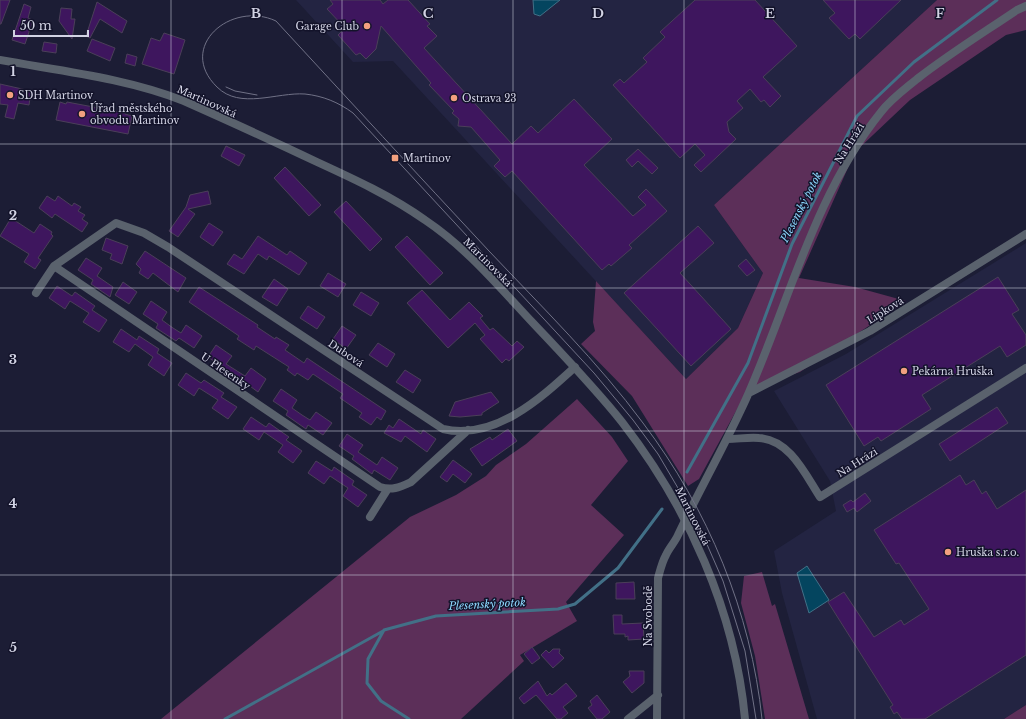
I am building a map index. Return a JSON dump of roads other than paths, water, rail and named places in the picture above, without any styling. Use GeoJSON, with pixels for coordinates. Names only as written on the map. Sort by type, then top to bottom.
{"type":"FeatureCollection","features":[{"type":"Feature","properties":{"kind":"street","name":"Na Hrázi"},"geometry":{"type":"LineString","coordinates":[[685,520],[728,439],[749,393],[826,203],[852,153],[882,111],[905,89],[945,57],[1026,6]]}},
{"type":"Feature","properties":{"kind":"street","name":"Martinovská"},"geometry":{"type":"LineString","coordinates":[[0,60],[115,81],[163,92],[380,191],[426,220],[470,257],[574,367],[618,417],[664,483],[685,520],[709,572],[723,612],[739,673],[745,719]]}},
{"type":"Feature","properties":{"kind":"street","name":"Dubová"},"geometry":{"type":"LineString","coordinates":[[54,266],[116,223],[156,239],[433,423],[450,430],[468,430],[492,424],[517,413],[534,402],[574,367]]}},
{"type":"Feature","properties":{"kind":"street","name":"Lipková"},"geometry":{"type":"LineString","coordinates":[[749,393],[870,331],[1026,234]]}},
{"type":"Feature","properties":{"kind":"street"},"geometry":{"type":"LineString","coordinates":[[36,293],[54,266]]}},
{"type":"Feature","properties":{"kind":"street","name":"U Plesenky"},"geometry":{"type":"LineString","coordinates":[[54,266],[380,487],[387,490]]}},
{"type":"Feature","properties":{"kind":"street","name":"Na Hrázi"},"geometry":{"type":"LineString","coordinates":[[728,439],[759,438],[775,442],[783,447],[795,459],[820,497],[1026,368]]}},
{"type":"Feature","properties":{"kind":"street"},"geometry":{"type":"LineString","coordinates":[[370,517],[387,490],[410,482],[468,430]]}},
{"type":"Feature","properties":{"kind":"street","name":"Na Svobodě"},"geometry":{"type":"LineString","coordinates":[[657,719],[658,578],[665,556],[685,520]]}},
{"type":"Feature","properties":{"kind":"street"},"geometry":{"type":"LineString","coordinates":[[628,719],[658,695]]}},
{"type":"Feature","properties":{"kind":"waterway","name":"Plesenský potok"},"geometry":{"type":"LineString","coordinates":[[687,472],[748,363],[792,244],[857,116],[914,62],[997,0]]}},
{"type":"Feature","properties":{"kind":"waterway","name":"Plesenský potok"},"geometry":{"type":"LineString","coordinates":[[409,719],[381,701],[367,683],[368,659],[384,630],[436,616],[558,609],[575,604],[618,568],[662,509]]}},
{"type":"Feature","properties":{"kind":"waterway"},"geometry":{"type":"LineString","coordinates":[[225,719],[383,631]]}},
{"type":"Feature","properties":{"kind":"tram line"},"geometry":{"type":"LineString","coordinates":[[756,719],[745,651],[723,581],[695,517],[658,454],[633,420],[594,373],[353,113],[330,100],[312,95],[294,94],[248,99],[237,98],[226,94],[217,87],[206,72],[203,57],[206,43],[214,31],[227,22],[242,17],[259,16],[276,21],[569,335],[626,400],[666,456],[687,490],[723,563],[737,601],[748,640],[762,719]]}},
{"type":"Feature","properties":{"kind":"tram line"},"geometry":{"type":"LineString","coordinates":[[226,87],[235,91],[257,95]]}},
{"type":"Feature","properties":{"kind":"place","name":"Garage Club"},"geometry":{"type":"Point","coordinates":[367,26]}},
{"type":"Feature","properties":{"kind":"place","name":"SDH Martinov"},"geometry":{"type":"Point","coordinates":[10,95]}},
{"type":"Feature","properties":{"kind":"place","name":"Ostrava 23"},"geometry":{"type":"Point","coordinates":[454,98]}},
{"type":"Feature","properties":{"kind":"place","name":"Úřad městského obvodu Martinov"},"geometry":{"type":"Point","coordinates":[82,114]}},
{"type":"Feature","properties":{"kind":"place","name":"Martinov"},"geometry":{"type":"Point","coordinates":[395,158]}},
{"type":"Feature","properties":{"kind":"place","name":"Pekárna Hruška"},"geometry":{"type":"Point","coordinates":[904,371]}},
{"type":"Feature","properties":{"kind":"place","name":"Hruška s.r.o."},"geometry":{"type":"Point","coordinates":[948,552]}}]}
